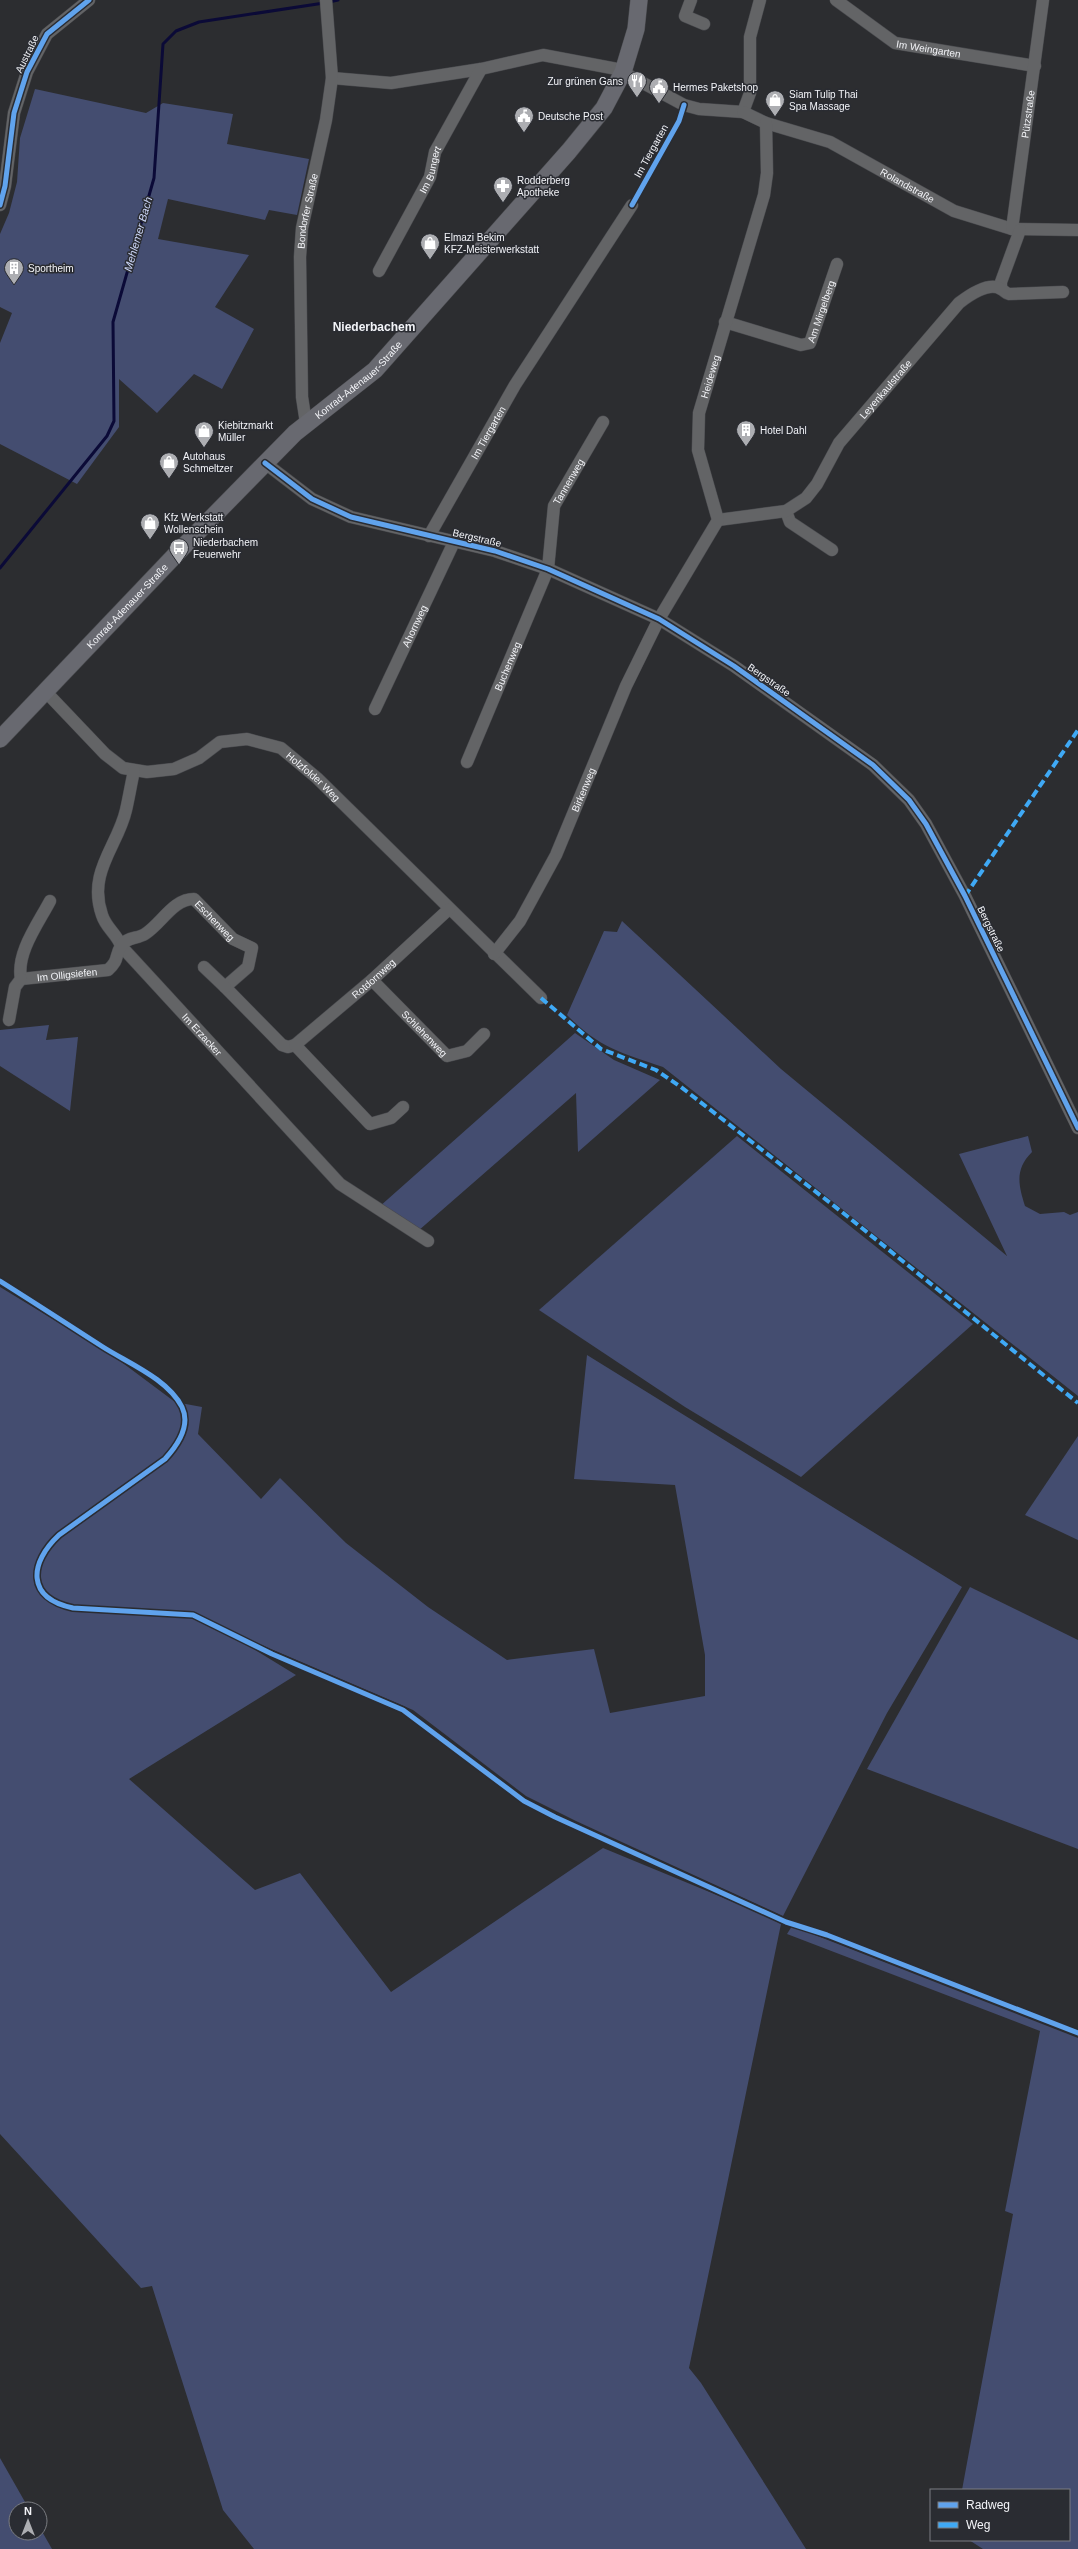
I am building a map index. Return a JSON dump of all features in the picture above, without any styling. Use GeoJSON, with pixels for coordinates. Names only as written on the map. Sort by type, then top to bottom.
{"type":"FeatureCollection","features":[{"type":"Feature","properties":{"kind":"main road","name":"Konrad-Adenauer-Straße"},"geometry":{"type":"LineString","coordinates":[[0,739],[172,558],[265,463],[306,423],[375,370],[395,350],[569,151],[604,108],[623,72],[636,29],[639,0]]}},
{"type":"Feature","properties":{"kind":"street","name":"Austraße"},"geometry":{"type":"LineString","coordinates":[[0,205],[5,186],[14,113],[27,72],[47,34],[89,0]]}},
{"type":"Feature","properties":{"kind":"street","name":"Bondorfer Straße"},"geometry":{"type":"LineString","coordinates":[[306,423],[302,397],[300,257],[302,228],[326,120],[332,78],[326,0]]}},
{"type":"Feature","properties":{"kind":"street"},"geometry":{"type":"LineString","coordinates":[[690,0],[685,16],[704,24]]}},
{"type":"Feature","properties":{"kind":"street"},"geometry":{"type":"LineString","coordinates":[[332,78],[391,83],[481,69],[543,55],[607,66],[623,72],[684,105],[699,109],[743,112],[750,93],[750,37],[760,0]]}},
{"type":"Feature","properties":{"kind":"street","name":"Im Weingarten"},"geometry":{"type":"LineString","coordinates":[[836,0],[895,43],[1035,66]]}},
{"type":"Feature","properties":{"kind":"street","name":"Pützstraße"},"geometry":{"type":"LineString","coordinates":[[1016,229],[1043,0]]}},
{"type":"Feature","properties":{"kind":"street","name":"Im Bungert"},"geometry":{"type":"LineString","coordinates":[[379,271],[430,177],[435,152],[481,69]]}},
{"type":"Feature","properties":{"kind":"street","name":"Rolandstraße"},"geometry":{"type":"LineString","coordinates":[[743,112],[766,123],[830,142],[954,211],[1016,229],[1078,230]]}},
{"type":"Feature","properties":{"kind":"street","name":"Heideweg"},"geometry":{"type":"LineString","coordinates":[[718,520],[698,450],[699,413],[764,195],[767,173],[766,123]]}},
{"type":"Feature","properties":{"kind":"street","name":"Im Tiergarten"},"geometry":{"type":"LineString","coordinates":[[429,536],[515,385],[632,205]]}},
{"type":"Feature","properties":{"kind":"street"},"geometry":{"type":"LineString","coordinates":[[1002,289],[1002,282],[1016,229]]}},
{"type":"Feature","properties":{"kind":"street","name":"Am Mirgelberg"},"geometry":{"type":"LineString","coordinates":[[725,322],[801,345],[810,343],[814,340],[837,264]]}},
{"type":"Feature","properties":{"kind":"street","name":"Leyenkaulstraße"},"geometry":{"type":"LineString","coordinates":[[718,520],[786,511],[797,506],[812,492],[839,443],[959,303],[983,290],[1002,289],[1009,294],[1063,292]]}},
{"type":"Feature","properties":{"kind":"street","name":"Tannenweg"},"geometry":{"type":"LineString","coordinates":[[548,569],[554,506],[603,422]]}},
{"type":"Feature","properties":{"kind":"street","name":"Bergstraße"},"geometry":{"type":"LineString","coordinates":[[265,463],[312,499],[351,517],[495,551],[548,569],[659,619],[734,666],[833,735],[873,765],[909,800],[926,824],[965,896],[1078,1128]]}},
{"type":"Feature","properties":{"kind":"street"},"geometry":{"type":"LineString","coordinates":[[786,511],[790,522],[832,550]]}},
{"type":"Feature","properties":{"kind":"street"},"geometry":{"type":"LineString","coordinates":[[659,619],[718,520]]}},
{"type":"Feature","properties":{"kind":"street","name":"Ahornweg"},"geometry":{"type":"LineString","coordinates":[[375,709],[454,542]]}},
{"type":"Feature","properties":{"kind":"street","name":"Buchenweg"},"geometry":{"type":"LineString","coordinates":[[466,762],[548,569]]}},
{"type":"Feature","properties":{"kind":"street","name":"Birkenweg"},"geometry":{"type":"LineString","coordinates":[[494,954],[520,921],[556,855],[626,686],[659,619]]}},
{"type":"Feature","properties":{"kind":"street","name":"Holzfolder Weg"},"geometry":{"type":"LineString","coordinates":[[46,692],[105,754],[123,768],[134,771],[147,772],[174,769],[200,758],[220,742],[247,739],[281,748],[317,778],[494,954],[541,998]]}},
{"type":"Feature","properties":{"kind":"street","name":"Im Erzacker"},"geometry":{"type":"LineString","coordinates":[[134,771],[126,810],[104,858],[100,877],[102,914],[109,930],[118,938],[120,946],[340,1184],[428,1240]]}},
{"type":"Feature","properties":{"kind":"street","name":"Eschenweg"},"geometry":{"type":"LineString","coordinates":[[120,946],[130,938],[144,935],[180,902],[194,899],[233,939],[252,948],[248,967],[225,987]]}},
{"type":"Feature","properties":{"kind":"street"},"geometry":{"type":"LineString","coordinates":[[9,1020],[15,987],[21,979],[19,969],[23,954],[50,901]]}},
{"type":"Feature","properties":{"kind":"street","name":"Rotdornweg"},"geometry":{"type":"LineString","coordinates":[[295,1045],[372,980],[449,909]]}},
{"type":"Feature","properties":{"kind":"street","name":"Im Olligsiefen"},"geometry":{"type":"LineString","coordinates":[[21,979],[108,970],[116,962],[120,946]]}},
{"type":"Feature","properties":{"kind":"street"},"geometry":{"type":"LineString","coordinates":[[204,967],[282,1045],[288,1047],[295,1045],[370,1124],[391,1118],[403,1107]]}},
{"type":"Feature","properties":{"kind":"street","name":"Schlehenweg"},"geometry":{"type":"LineString","coordinates":[[372,980],[446,1056],[467,1051],[484,1034]]}},
{"type":"Feature","properties":{"kind":"shaded area"},"geometry":{"type":"Polygon","coordinates":[[[35,89],[146,113],[163,103],[233,114],[227,144],[309,159],[297,215],[269,210],[265,220],[168,199],[158,239],[249,255],[215,307],[254,329],[222,389],[194,374],[157,413],[119,379],[119,427],[77,484],[0,444],[0,343],[12,313],[0,307],[0,234],[9,213],[17,182],[20,138],[35,89]]]}},
{"type":"Feature","properties":{"kind":"shaded area"},"geometry":{"type":"Polygon","coordinates":[[[622,921],[781,1069],[1007,1256],[959,1154],[1028,1136],[1032,1152],[1020,1171],[1021,1191],[1025,1206],[1040,1214],[1064,1212],[1070,1215],[1078,1212],[1078,1396],[663,1067],[611,1048],[589,1035],[567,1015],[604,931],[617,932],[622,921]]]}},
{"type":"Feature","properties":{"kind":"shaded area"},"geometry":{"type":"Polygon","coordinates":[[[49,1025],[46,1040],[78,1037],[70,1111],[0,1066],[0,1030],[49,1025]]]}},
{"type":"Feature","properties":{"kind":"shaded area"},"geometry":{"type":"Polygon","coordinates":[[[575,1033],[614,1060],[660,1080],[578,1152],[576,1093],[418,1231],[379,1207],[575,1033]]]}},
{"type":"Feature","properties":{"kind":"shaded area"},"geometry":{"type":"Polygon","coordinates":[[[737,1136],[973,1324],[801,1477],[685,1407],[539,1310],[737,1136]]]}},
{"type":"Feature","properties":{"kind":"shaded area"},"geometry":{"type":"Polygon","coordinates":[[[0,1287],[112,1355],[175,1402],[202,1407],[198,1434],[261,1499],[280,1478],[346,1543],[428,1607],[507,1660],[594,1649],[610,1713],[705,1696],[705,1655],[675,1485],[574,1479],[587,1355],[962,1587],[887,1713],[783,1916],[576,1821],[526,1796],[413,1710],[245,1638],[242,1642],[296,1675],[129,1779],[255,1890],[300,1873],[391,1992],[603,1848],[765,1915],[781,1924],[689,2368],[701,2383],[806,2549],[254,2549],[223,2510],[152,2286],[141,2288],[0,2134],[0,1287]]]}},
{"type":"Feature","properties":{"kind":"shaded area"},"geometry":{"type":"Polygon","coordinates":[[[1078,1436],[1078,1540],[1025,1515],[1078,1436]]]}},
{"type":"Feature","properties":{"kind":"shaded area"},"geometry":{"type":"Polygon","coordinates":[[[970,1587],[1078,1640],[1078,1849],[867,1769],[970,1587]]]}},
{"type":"Feature","properties":{"kind":"shaded area"},"geometry":{"type":"Polygon","coordinates":[[[792,1926],[1078,2038],[1078,2549],[983,2549],[971,2541],[1070,2541],[1070,2489],[962,2489],[1013,2214],[1005,2211],[1040,2031],[787,1934],[792,1926]]]}},
{"type":"Feature","properties":{"kind":"shaded area"},"geometry":{"type":"Polygon","coordinates":[[[0,2458],[24,2501],[8,2501],[8,2541],[47,2541],[52,2549],[0,2549],[0,2458]]]}},
{"type":"Feature","properties":{"kind":"waterway","name":"Mehlemer Bach"},"geometry":{"type":"LineString","coordinates":[[329,2],[338,0]]}},
{"type":"Feature","properties":{"kind":"waterway","name":"Mehlemer Bach"},"geometry":{"type":"LineString","coordinates":[[0,568],[107,436],[114,421],[113,322],[154,178],[163,44],[176,31],[199,22],[324,3]]}},
{"type":"Feature","properties":{"kind":"marked path"},"geometry":{"type":"LineString","coordinates":[[965,896],[1078,730]]}},
{"type":"Feature","properties":{"kind":"marked path"},"geometry":{"type":"LineString","coordinates":[[541,998],[601,1049],[656,1070],[681,1087],[847,1216],[1078,1403]]}},
{"type":"Feature","properties":{"kind":"cycle path"},"geometry":{"type":"LineString","coordinates":[[0,205],[5,186],[14,113],[27,72],[47,34],[89,0]]}},
{"type":"Feature","properties":{"kind":"cycle path"},"geometry":{"type":"LineString","coordinates":[[632,205],[679,121],[684,105]]}},
{"type":"Feature","properties":{"kind":"cycle path"},"geometry":{"type":"LineString","coordinates":[[265,463],[312,499],[351,517],[495,551],[548,569],[659,619],[734,666],[873,765],[909,800],[926,824],[965,896],[1078,1128]]}},
{"type":"Feature","properties":{"kind":"cycle path"},"geometry":{"type":"LineString","coordinates":[[0,1281],[103,1347],[147,1372],[176,1397],[184,1414],[184,1428],[178,1442],[165,1459],[59,1535],[49,1546],[42,1557],[38,1568],[37,1578],[40,1588],[47,1596],[58,1603],[73,1608],[193,1615],[272,1654],[403,1710],[524,1801],[555,1817],[786,1922],[827,1935],[1078,2033]]}},
{"type":"Feature","properties":{"kind":"place","name":"Zur grünen Gans"},"geometry":{"type":"Point","coordinates":[637,98]}},
{"type":"Feature","properties":{"kind":"place","name":"Hermes Paketshop"},"geometry":{"type":"Point","coordinates":[659,104]}},
{"type":"Feature","properties":{"kind":"place","name":"Siam Tulip Thai Spa Massage"},"geometry":{"type":"Point","coordinates":[775,117]}},
{"type":"Feature","properties":{"kind":"place","name":"Deutsche Post"},"geometry":{"type":"Point","coordinates":[524,133]}},
{"type":"Feature","properties":{"kind":"place","name":"Rodderberg Apotheke"},"geometry":{"type":"Point","coordinates":[503,203]}},
{"type":"Feature","properties":{"kind":"place","name":"Elmazi Bekim KFZ-Meisterwerkstatt"},"geometry":{"type":"Point","coordinates":[430,260]}},
{"type":"Feature","properties":{"kind":"place","name":"Sportheim"},"geometry":{"type":"Point","coordinates":[14,285]}},
{"type":"Feature","properties":{"kind":"place","name":"Hotel Dahl"},"geometry":{"type":"Point","coordinates":[746,447]}},
{"type":"Feature","properties":{"kind":"place","name":"Kiebitzmarkt Müller"},"geometry":{"type":"Point","coordinates":[204,448]}},
{"type":"Feature","properties":{"kind":"place","name":"Autohaus Schmeltzer"},"geometry":{"type":"Point","coordinates":[169,479]}},
{"type":"Feature","properties":{"kind":"place","name":"Kfz Werkstatt Wollenschein"},"geometry":{"type":"Point","coordinates":[150,540]}},
{"type":"Feature","properties":{"kind":"place","name":"Niederbachem Feuerwehr"},"geometry":{"type":"Point","coordinates":[179,565]}},
{"type":"Feature","properties":{"kind":"district","name":"Niederbachem"},"geometry":{"type":"Point","coordinates":[374,327]}}]}
